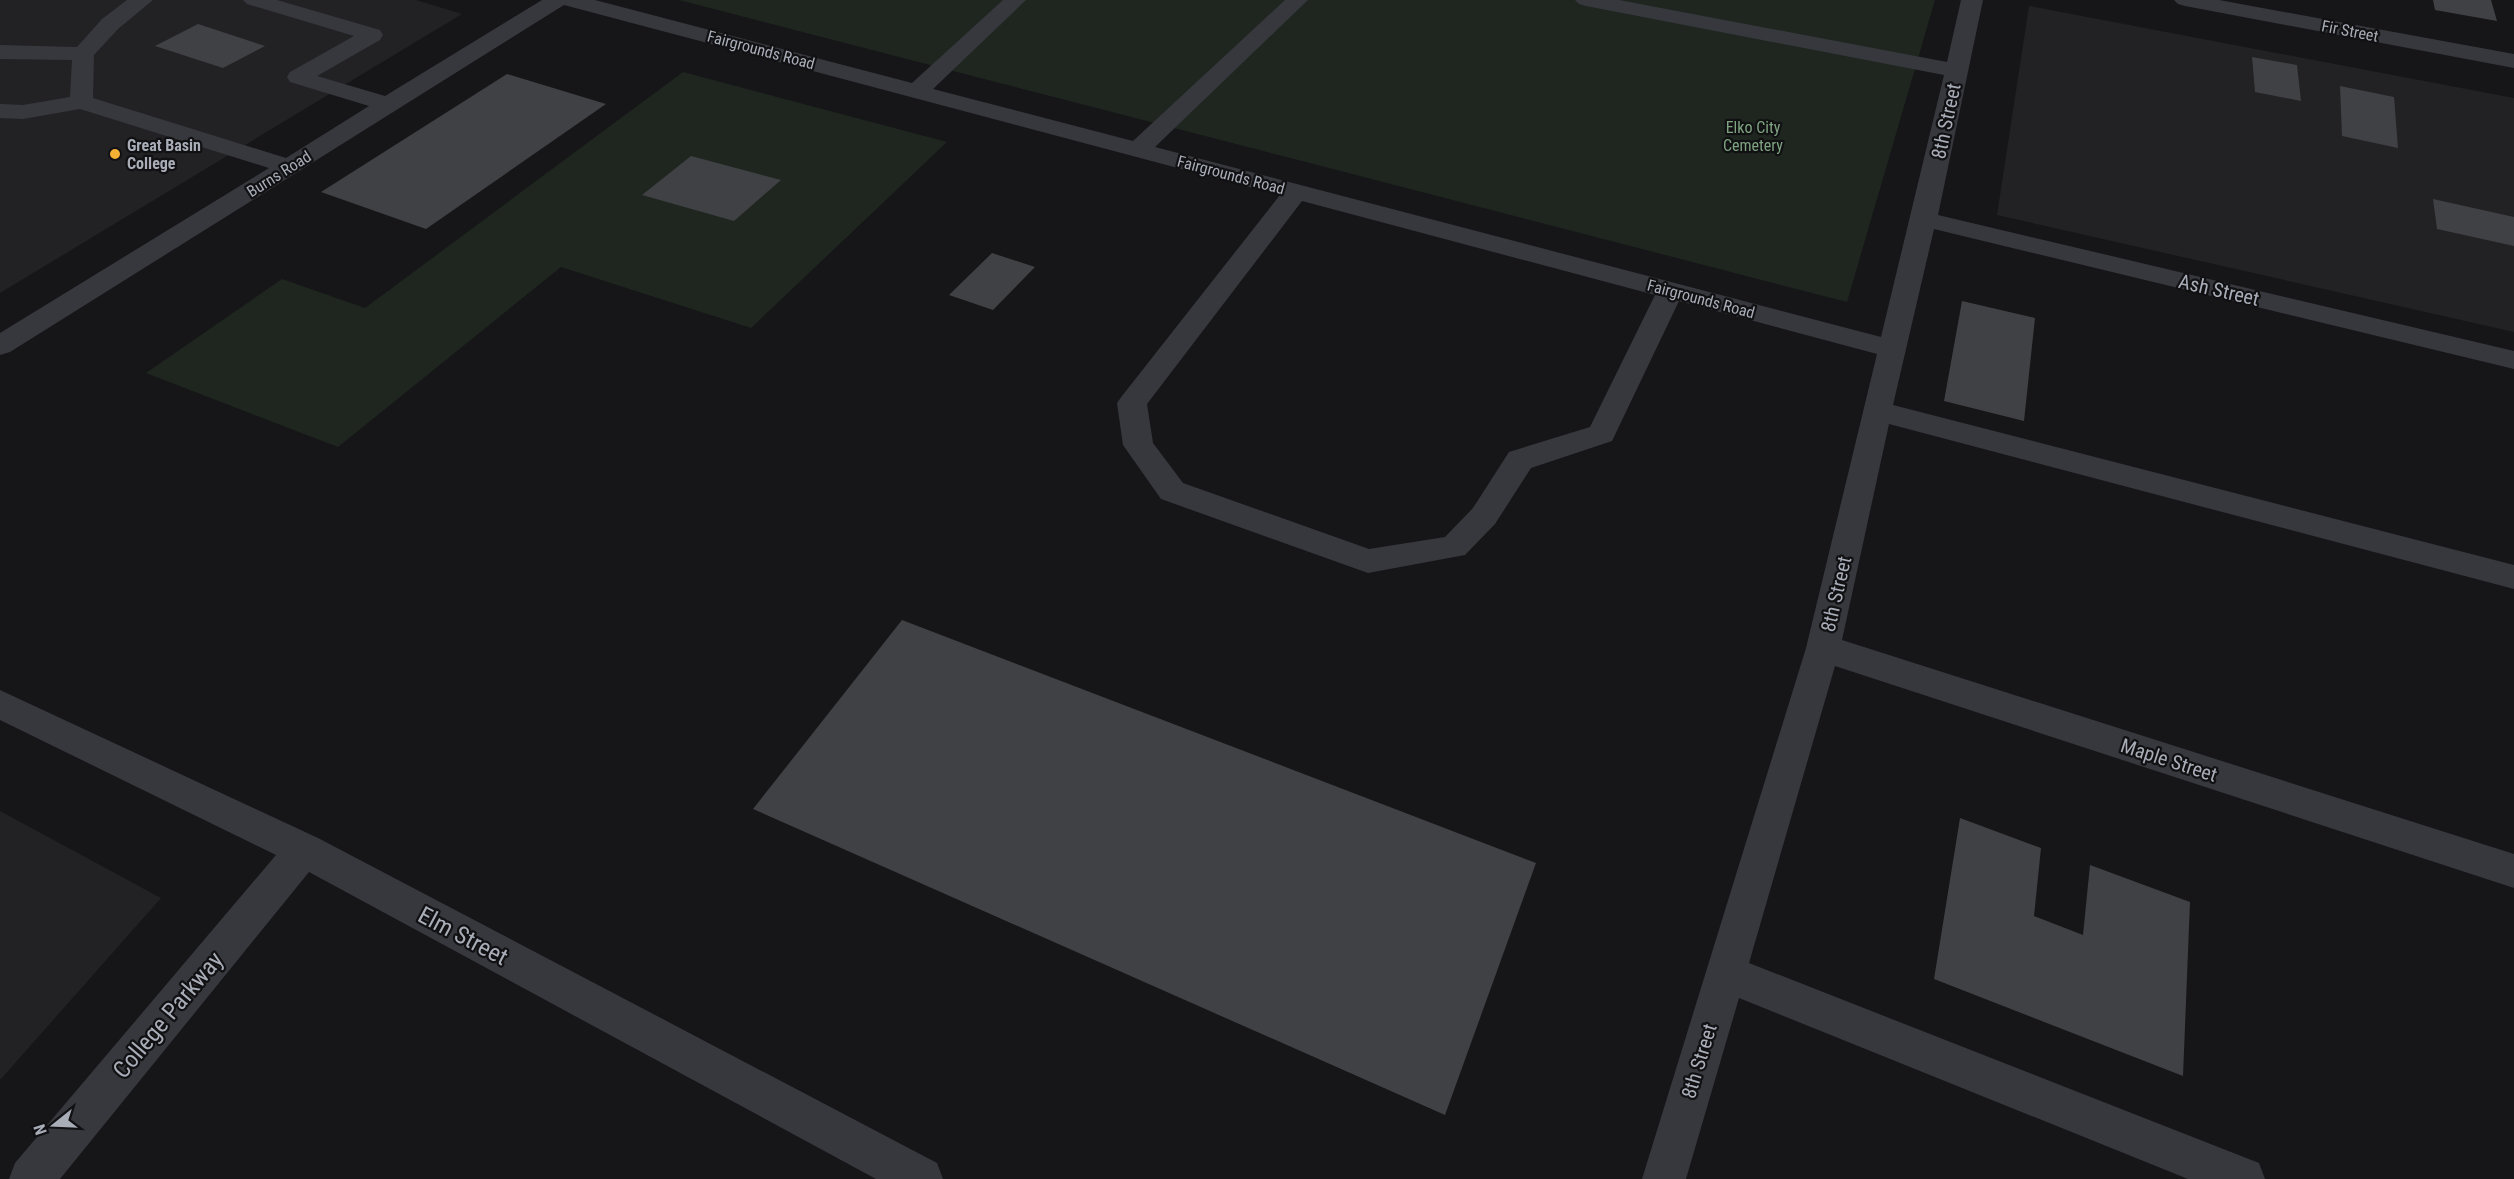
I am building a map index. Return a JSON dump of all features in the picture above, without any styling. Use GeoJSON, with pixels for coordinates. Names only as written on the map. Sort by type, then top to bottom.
{"type":"FeatureCollection","features":[{"type":"Feature","properties":{"kind":"street"},"geometry":{"type":"LineString","coordinates":[[81,102],[83,54],[102,30],[128,8],[142,0]]}},
{"type":"Feature","properties":{"kind":"street"},"geometry":{"type":"LineString","coordinates":[[254,0],[372,35],[298,77],[389,105]]}},
{"type":"Feature","properties":{"kind":"street","name":"Burns Road"},"geometry":{"type":"LineString","coordinates":[[0,346],[557,0]]}},
{"type":"Feature","properties":{"kind":"street","name":"Fairgrounds Road"},"geometry":{"type":"LineString","coordinates":[[570,0],[1892,349]]}},
{"type":"Feature","properties":{"kind":"street"},"geometry":{"type":"LineString","coordinates":[[916,92],[1015,0]]}},
{"type":"Feature","properties":{"kind":"street"},"geometry":{"type":"LineString","coordinates":[[1138,150],[1297,0]]}},
{"type":"Feature","properties":{"kind":"street"},"geometry":{"type":"LineString","coordinates":[[1586,0],[1957,71]]}},
{"type":"Feature","properties":{"kind":"street","name":"8th Street"},"geometry":{"type":"LineString","coordinates":[[1664,1179],[1823,648],[1924,219],[1972,0]]}},
{"type":"Feature","properties":{"kind":"street","name":"Fir Street"},"geometry":{"type":"LineString","coordinates":[[2186,0],[2514,62]]}},
{"type":"Feature","properties":{"kind":"street"},"geometry":{"type":"LineString","coordinates":[[0,52],[83,54]]}},
{"type":"Feature","properties":{"kind":"street"},"geometry":{"type":"LineString","coordinates":[[0,111],[23,112],[81,102],[291,167]]}},
{"type":"Feature","properties":{"kind":"street"},"geometry":{"type":"LineString","coordinates":[[1296,192],[1132,403],[1138,445],[1172,491],[1368,561],[1454,547],[1484,516],[1520,460],[1601,434],[1670,291]]}},
{"type":"Feature","properties":{"kind":"street","name":"Ash Street"},"geometry":{"type":"LineString","coordinates":[[1924,219],[2514,360]]}},
{"type":"Feature","properties":{"kind":"street"},"geometry":{"type":"LineString","coordinates":[[1877,411],[2514,577]]}},
{"type":"Feature","properties":{"kind":"street","name":"Maple Street"},"geometry":{"type":"LineString","coordinates":[[1823,648],[2514,871]]}},
{"type":"Feature","properties":{"kind":"street","name":"Elm Street"},"geometry":{"type":"LineString","coordinates":[[0,704],[304,850],[921,1179]]}},
{"type":"Feature","properties":{"kind":"street","name":"College Parkway"},"geometry":{"type":"LineString","coordinates":[[31,1179],[304,850]]}},
{"type":"Feature","properties":{"kind":"street"},"geometry":{"type":"LineString","coordinates":[[1726,973],[2243,1179]]}},
{"type":"Feature","properties":{"kind":"shaded area","name":"Great Basin College"},"geometry":{"type":"Polygon","coordinates":[[[0,0],[416,0],[462,14],[0,293],[0,0]]]}},
{"type":"Feature","properties":{"kind":"shaded area"},"geometry":{"type":"Polygon","coordinates":[[[2029,6],[2514,98],[2514,332],[1997,215],[2029,6]]]}},
{"type":"Feature","properties":{"kind":"shaded area"},"geometry":{"type":"Polygon","coordinates":[[[0,811],[161,898],[0,1080],[0,811]]]}},
{"type":"Feature","properties":{"kind":"green space","name":"Elko City Cemetery"},"geometry":{"type":"Polygon","coordinates":[[[679,0],[1935,0],[1847,302],[679,0]]]}},
{"type":"Feature","properties":{"kind":"green space"},"geometry":{"type":"Polygon","coordinates":[[[683,72],[947,142],[751,328],[561,267],[338,447],[146,373],[282,279],[365,308],[683,72]]]}},
{"type":"Feature","properties":{"kind":"building"},"geometry":{"type":"Polygon","coordinates":[[[2433,0],[2491,0],[2497,21],[2435,10],[2433,0]]]}},
{"type":"Feature","properties":{"kind":"building"},"geometry":{"type":"Polygon","coordinates":[[[198,24],[265,46],[223,68],[155,46],[198,24]]]}},
{"type":"Feature","properties":{"kind":"building"},"geometry":{"type":"Polygon","coordinates":[[[2252,57],[2297,65],[2301,101],[2255,92],[2252,57]]]}},
{"type":"Feature","properties":{"kind":"building"},"geometry":{"type":"Polygon","coordinates":[[[507,74],[606,104],[426,229],[321,192],[507,74]]]}},
{"type":"Feature","properties":{"kind":"building"},"geometry":{"type":"Polygon","coordinates":[[[2340,86],[2394,97],[2398,148],[2342,136],[2340,86]]]}},
{"type":"Feature","properties":{"kind":"building"},"geometry":{"type":"Polygon","coordinates":[[[691,156],[781,180],[734,221],[642,195],[691,156]]]}},
{"type":"Feature","properties":{"kind":"building"},"geometry":{"type":"Polygon","coordinates":[[[2433,199],[2514,217],[2514,246],[2437,229],[2433,199]]]}},
{"type":"Feature","properties":{"kind":"building"},"geometry":{"type":"Polygon","coordinates":[[[992,253],[1035,267],[993,310],[949,295],[992,253]]]}},
{"type":"Feature","properties":{"kind":"building"},"geometry":{"type":"Polygon","coordinates":[[[1962,301],[2035,318],[2024,421],[1944,401],[1962,301]]]}},
{"type":"Feature","properties":{"kind":"building"},"geometry":{"type":"Polygon","coordinates":[[[902,620],[1536,863],[1445,1115],[753,809],[902,620]]]}},
{"type":"Feature","properties":{"kind":"building"},"geometry":{"type":"Polygon","coordinates":[[[1960,818],[2041,848],[2034,916],[2083,935],[2090,865],[2190,902],[2183,1076],[1934,979],[1960,818]]]}},
{"type":"Feature","properties":{"kind":"place","name":"Great Basin College"},"geometry":{"type":"Point","coordinates":[115,154]}}]}
